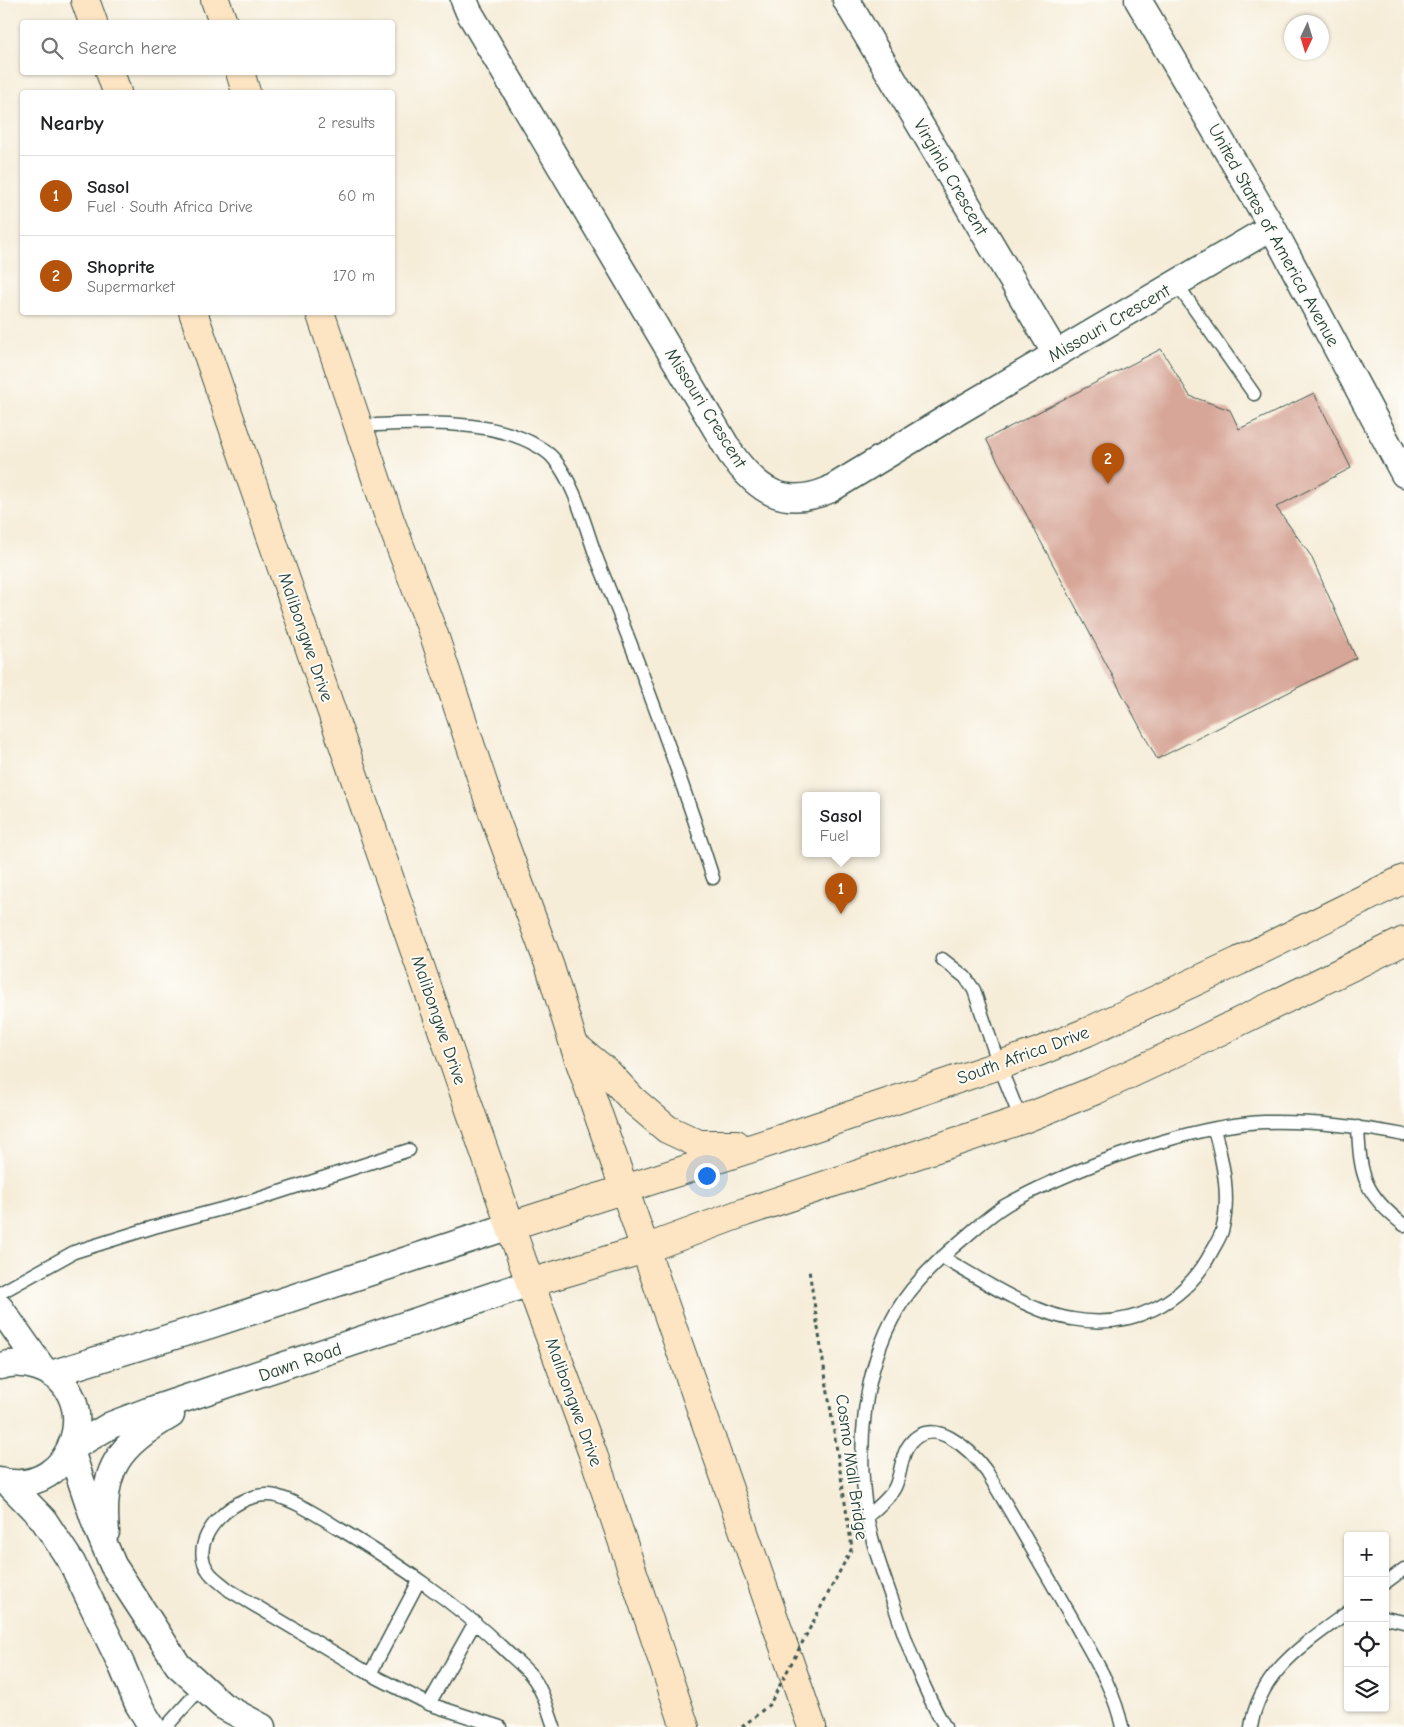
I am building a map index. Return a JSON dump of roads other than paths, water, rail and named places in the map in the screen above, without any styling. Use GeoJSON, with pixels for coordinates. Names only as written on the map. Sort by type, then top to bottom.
{"type":"FeatureCollection","features":[{"type":"Feature","properties":{"kind":"main road"},"geometry":{"type":"LineString","coordinates":[[85,0],[91,20]]}},
{"type":"Feature","properties":{"kind":"main road"},"geometry":{"type":"LineString","coordinates":[[216,0],[222,20]]}},
{"type":"Feature","properties":{"kind":"main road"},"geometry":{"type":"LineString","coordinates":[[111,75],[116,90]]}},
{"type":"Feature","properties":{"kind":"main road"},"geometry":{"type":"LineString","coordinates":[[241,75],[245,90]]}},
{"type":"Feature","properties":{"kind":"main road","name":"Malibongwe Drive"},"geometry":{"type":"LineString","coordinates":[[194,315],[510,1226],[594,1457],[685,1727]]}},
{"type":"Feature","properties":{"kind":"main road"},"geometry":{"type":"LineString","coordinates":[[321,315],[358,426],[434,636],[493,813],[550,967],[574,1045],[812,1727]]}},
{"type":"Feature","properties":{"kind":"main road","name":"South Africa Drive"},"geometry":{"type":"LineString","coordinates":[[510,1226],[624,1187],[777,1140],[999,1065],[1087,1032],[1238,961],[1404,879]]}},
{"type":"Feature","properties":{"kind":"main road"},"geometry":{"type":"LineString","coordinates":[[530,1283],[645,1249],[745,1212],[1021,1120],[1096,1090],[1404,941]]}},
{"type":"Feature","properties":{"kind":"main road"},"geometry":{"type":"LineString","coordinates":[[574,1045],[607,1072],[634,1102],[667,1129],[681,1137],[699,1144],[715,1145],[777,1140]]}},
{"type":"Feature","properties":{"kind":"street","name":"Missouri Crescent"},"geometry":{"type":"LineString","coordinates":[[464,0],[469,12],[731,454],[750,479],[767,491],[800,498],[812,497],[830,490],[1272,227]]}},
{"type":"Feature","properties":{"kind":"street","name":"Virginia Crescent"},"geometry":{"type":"LineString","coordinates":[[846,0],[1056,354]]}},
{"type":"Feature","properties":{"kind":"street","name":"United States of America Avenue"},"geometry":{"type":"LineString","coordinates":[[1138,0],[1272,227],[1402,462]]}},
{"type":"Feature","properties":{"kind":"street"},"geometry":{"type":"LineString","coordinates":[[0,1366],[25,1364],[47,1371],[210,1325],[510,1226]]}},
{"type":"Feature","properties":{"kind":"street","name":"Dawn Road"},"geometry":{"type":"LineString","coordinates":[[71,1449],[111,1425],[530,1283]]}},
{"type":"Feature","properties":{"kind":"street"},"geometry":{"type":"LineString","coordinates":[[0,1308],[47,1371],[65,1388],[74,1407],[77,1428],[71,1449],[60,1465],[46,1477],[28,1483],[5,1482]]}},
{"type":"Feature","properties":{"kind":"street"},"geometry":{"type":"LineString","coordinates":[[113,1565],[106,1531],[106,1489],[112,1469],[122,1451],[140,1434],[219,1389]]}},
{"type":"Feature","properties":{"kind":"street"},"geometry":{"type":"LineString","coordinates":[[71,1449],[96,1525],[113,1565],[178,1665],[201,1688],[223,1706],[262,1727]]}},
{"type":"Feature","properties":{"kind":"street"},"geometry":{"type":"LineString","coordinates":[[5,1482],[44,1519],[72,1563],[122,1666],[138,1704],[152,1727]]}},
{"type":"Feature","properties":{"kind":"lane"},"geometry":{"type":"LineString","coordinates":[[1176,283],[1254,394]]}},
{"type":"Feature","properties":{"kind":"lane"},"geometry":{"type":"LineString","coordinates":[[358,426],[411,424],[489,428],[512,434],[538,447],[554,458],[580,508],[681,781],[713,878]]}},
{"type":"Feature","properties":{"kind":"lane"},"geometry":{"type":"LineString","coordinates":[[942,959],[965,977],[974,990],[999,1065],[1021,1120]]}},
{"type":"Feature","properties":{"kind":"lane"},"geometry":{"type":"LineString","coordinates":[[945,1727],[932,1705],[904,1633],[867,1517],[861,1438],[868,1395],[880,1353],[898,1309],[913,1289],[942,1257],[1004,1206],[1062,1177],[1126,1153],[1214,1130],[1262,1122],[1311,1123],[1358,1127],[1404,1135]]}},
{"type":"Feature","properties":{"kind":"lane"},"geometry":{"type":"LineString","coordinates":[[1358,1127],[1360,1163],[1366,1183],[1374,1197],[1404,1224]]}},
{"type":"Feature","properties":{"kind":"lane"},"geometry":{"type":"LineString","coordinates":[[942,1257],[983,1281],[1049,1313],[1070,1319],[1102,1321],[1124,1319],[1145,1313],[1167,1303],[1195,1279],[1222,1232],[1226,1206],[1224,1173],[1214,1130]]}},
{"type":"Feature","properties":{"kind":"lane"},"geometry":{"type":"LineString","coordinates":[[0,1294],[74,1252],[154,1227],[255,1200],[408,1150]]}},
{"type":"Feature","properties":{"kind":"lane"},"geometry":{"type":"LineString","coordinates":[[867,1517],[895,1488],[906,1450],[913,1440],[920,1435],[935,1432],[958,1442],[975,1456],[987,1472],[1060,1597],[1101,1670],[1119,1713],[1122,1727]]}},
{"type":"Feature","properties":{"kind":"lane"},"geometry":{"type":"LineString","coordinates":[[500,1727],[428,1704],[370,1674],[229,1590],[208,1572],[202,1553],[205,1538],[226,1510],[240,1500],[257,1496],[276,1496],[320,1517],[395,1562],[476,1622],[532,1676],[546,1702],[554,1727]]}},
{"type":"Feature","properties":{"kind":"lane"},"geometry":{"type":"LineString","coordinates":[[1389,1580],[1404,1569]]}},
{"type":"Feature","properties":{"kind":"lane"},"geometry":{"type":"LineString","coordinates":[[370,1674],[419,1581]]}},
{"type":"Feature","properties":{"kind":"lane"},"geometry":{"type":"LineString","coordinates":[[1251,1727],[1258,1698],[1279,1666],[1344,1615]]}},
{"type":"Feature","properties":{"kind":"lane"},"geometry":{"type":"LineString","coordinates":[[1389,1619],[1404,1622]]}},
{"type":"Feature","properties":{"kind":"lane"},"geometry":{"type":"LineString","coordinates":[[428,1704],[476,1622]]}},
{"type":"Feature","properties":{"kind":"lane"},"geometry":{"type":"LineString","coordinates":[[166,1727],[201,1688]]}},
{"type":"Feature","properties":{"kind":"place","name":"Shoprite"},"geometry":{"type":"Point","coordinates":[1108,484]}},
{"type":"Feature","properties":{"kind":"place","name":"Sasol"},"geometry":{"type":"Point","coordinates":[841,914]}}]}
